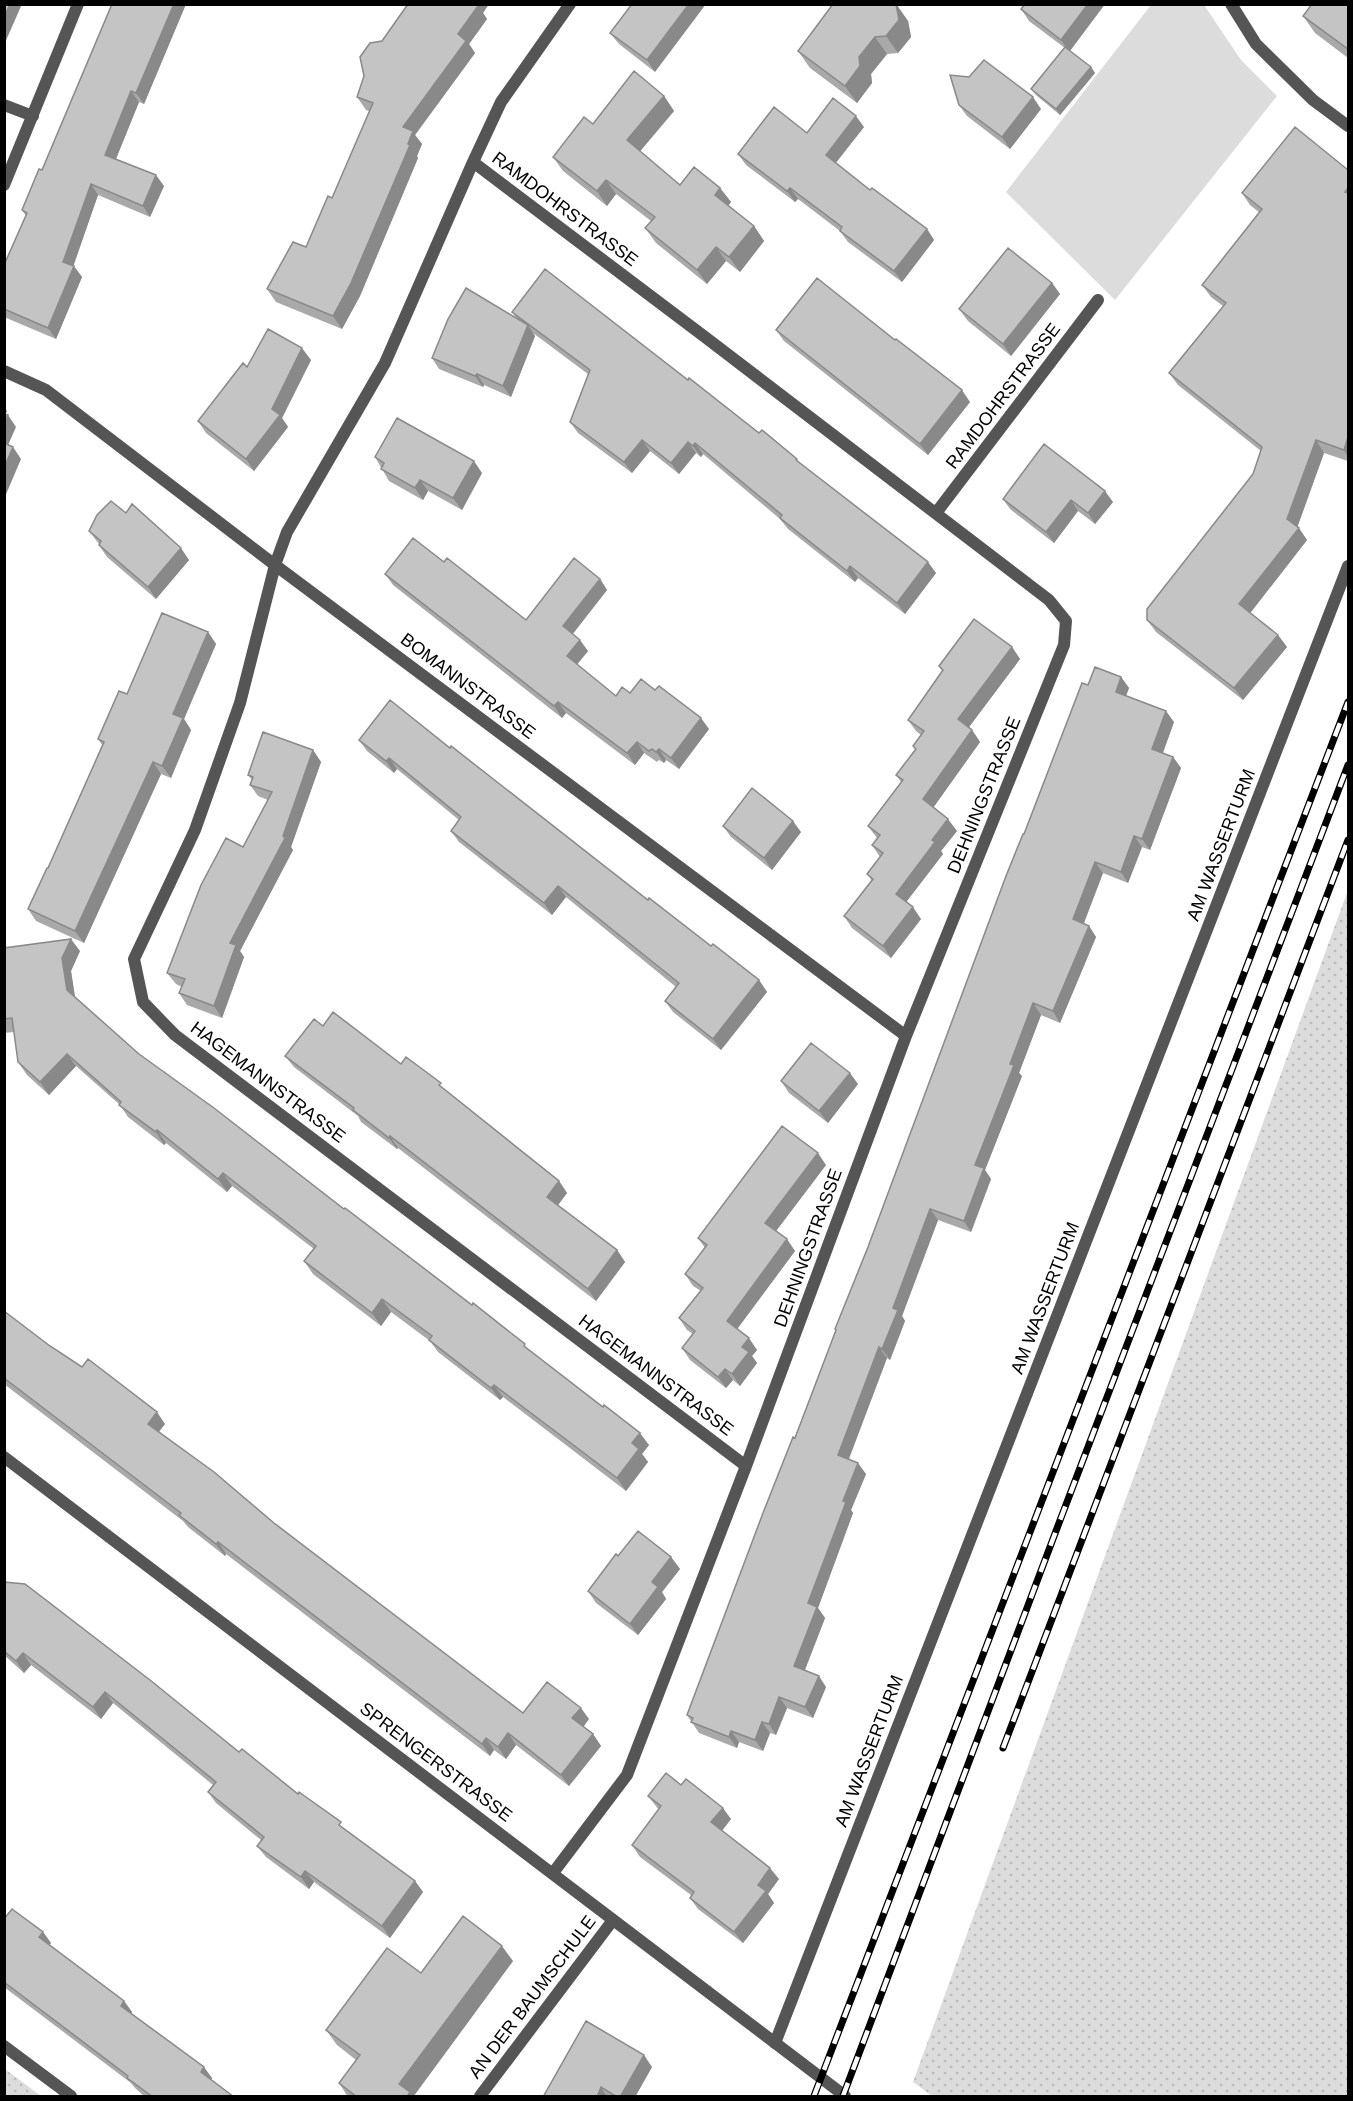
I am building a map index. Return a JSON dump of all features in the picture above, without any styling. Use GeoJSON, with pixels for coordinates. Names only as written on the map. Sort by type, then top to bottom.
{"type":"FeatureCollection","features":[{"type":"Feature","properties":{"kind":"street"},"geometry":{"type":"LineString","coordinates":[[4,185],[78,4]]}},
{"type":"Feature","properties":{"kind":"street"},"geometry":{"type":"LineString","coordinates":[[473,162],[501,102],[570,4]]}},
{"type":"Feature","properties":{"kind":"street"},"geometry":{"type":"LineString","coordinates":[[1231,4],[1256,44],[1313,100],[1348,126]]}},
{"type":"Feature","properties":{"kind":"street"},"geometry":{"type":"LineString","coordinates":[[4,105],[33,116]]}},
{"type":"Feature","properties":{"kind":"street","name":"RAMDOHRSTRASSE"},"geometry":{"type":"LineString","coordinates":[[275,565],[287,532],[385,363],[473,162],[1049,600],[1066,621]]}},
{"type":"Feature","properties":{"kind":"street","name":"RAMDOHRSTRASSE"},"geometry":{"type":"LineString","coordinates":[[936,513],[1098,300]]}},
{"type":"Feature","properties":{"kind":"street","name":"BOMANNSTRASSE"},"geometry":{"type":"LineString","coordinates":[[4,371],[46,390],[275,565],[906,1036]]}},
{"type":"Feature","properties":{"kind":"street","name":"HAGEMANNSTRASSE"},"geometry":{"type":"LineString","coordinates":[[275,565],[240,703],[195,830],[134,960],[143,1002],[175,1035],[747,1466]]}},
{"type":"Feature","properties":{"kind":"street","name":"AM WASSERTURM"},"geometry":{"type":"LineString","coordinates":[[775,2043],[1348,566]]}},
{"type":"Feature","properties":{"kind":"street","name":"DEHNINGSTRASSE"},"geometry":{"type":"LineString","coordinates":[[553,1873],[627,1775],[747,1466],[906,1036],[1064,645],[1066,621]]}},
{"type":"Feature","properties":{"kind":"street","name":"SPRENGERSTRASSE"},"geometry":{"type":"LineString","coordinates":[[4,1457],[845,2097]]}},
{"type":"Feature","properties":{"kind":"street","name":"AN DER BAUMSCHULE"},"geometry":{"type":"LineString","coordinates":[[480,2097],[613,1920]]}},
{"type":"Feature","properties":{"kind":"street"},"geometry":{"type":"LineString","coordinates":[[4,2046],[71,2097]]}},
{"type":"Feature","properties":{"kind":"shaded area"},"geometry":{"type":"Polygon","coordinates":[[[1151,5],[1204,5],[1241,60],[1277,96],[1115,300],[1006,192],[1151,5]]]}},
{"type":"Feature","properties":{"kind":"shaded area"},"geometry":{"type":"Polygon","coordinates":[[[1348,890],[1348,2096],[932,2096],[913,2082],[1348,890]]]}},
{"type":"Feature","properties":{"kind":"shaded area"},"geometry":{"type":"Polygon","coordinates":[[[5,2069],[41,2096],[5,2096],[5,2069]]]}},
{"type":"Feature","properties":{"kind":"building"},"geometry":{"type":"Polygon","coordinates":[[[4,4],[10,4],[4,17],[4,4]]]}},
{"type":"Feature","properties":{"kind":"building"},"geometry":{"type":"Polygon","coordinates":[[[112,4],[174,4],[136,93],[131,91],[105,155],[156,175],[143,206],[91,184],[63,262],[74,266],[48,328],[4,309],[4,265],[27,213],[22,210],[39,169],[42,170],[112,4]]]}},
{"type":"Feature","properties":{"kind":"building"},"geometry":{"type":"Polygon","coordinates":[[[408,4],[475,4],[478,6],[458,34],[466,41],[403,127],[413,131],[408,144],[410,145],[351,283],[333,316],[267,289],[293,242],[306,247],[328,196],[332,198],[373,103],[357,97],[364,76],[360,57],[370,43],[382,41],[408,4]]]}},
{"type":"Feature","properties":{"kind":"building"},"geometry":{"type":"Polygon","coordinates":[[[632,4],[689,4],[647,60],[610,33],[632,4]]]}},
{"type":"Feature","properties":{"kind":"building"},"geometry":{"type":"Polygon","coordinates":[[[833,4],[896,4],[899,20],[886,36],[875,37],[859,57],[860,66],[845,86],[798,51],[833,4]]]}},
{"type":"Feature","properties":{"kind":"building"},"geometry":{"type":"Polygon","coordinates":[[[1025,4],[1088,4],[1061,40],[1021,9],[1025,4]]]}},
{"type":"Feature","properties":{"kind":"building"},"geometry":{"type":"Polygon","coordinates":[[[1312,4],[1348,4],[1348,49],[1303,16],[1312,4]]]}},
{"type":"Feature","properties":{"kind":"building"},"geometry":{"type":"Polygon","coordinates":[[[1065,47],[1091,67],[1056,109],[1031,89],[1065,47]]]}},
{"type":"Feature","properties":{"kind":"building"},"geometry":{"type":"Polygon","coordinates":[[[984,60],[1033,97],[1002,137],[959,105],[950,75],[969,77],[984,60]]]}},
{"type":"Feature","properties":{"kind":"building"},"geometry":{"type":"Polygon","coordinates":[[[634,71],[664,96],[627,140],[680,185],[694,167],[720,188],[715,195],[754,226],[729,257],[716,247],[697,270],[645,228],[655,217],[606,180],[597,191],[553,157],[584,117],[593,124],[634,71]]]}},
{"type":"Feature","properties":{"kind":"building"},"geometry":{"type":"Polygon","coordinates":[[[833,98],[856,116],[826,155],[870,190],[872,188],[927,229],[894,271],[840,231],[842,227],[790,188],[787,191],[738,154],[774,107],[807,133],[833,98]]]}},
{"type":"Feature","properties":{"kind":"building"},"geometry":{"type":"Polygon","coordinates":[[[1295,127],[1348,170],[1348,188],[1345,192],[1348,193],[1348,437],[1344,450],[1316,440],[1287,519],[1299,528],[1239,604],[1278,635],[1234,688],[1147,620],[1147,609],[1253,474],[1262,447],[1169,373],[1226,303],[1202,285],[1262,209],[1242,193],[1295,127]]]}},
{"type":"Feature","properties":{"kind":"building"},"geometry":{"type":"Polygon","coordinates":[[[1008,248],[1052,283],[1003,344],[959,309],[1008,248]]]}},
{"type":"Feature","properties":{"kind":"building"},"geometry":{"type":"Polygon","coordinates":[[[545,269],[759,433],[762,430],[796,460],[928,562],[897,603],[850,566],[847,571],[780,518],[782,515],[695,443],[693,446],[688,442],[671,463],[642,440],[624,462],[570,422],[590,370],[512,312],[545,269]]]}},
{"type":"Feature","properties":{"kind":"building"},"geometry":{"type":"Polygon","coordinates":[[[817,278],[962,390],[920,444],[776,330],[817,278]]]}},
{"type":"Feature","properties":{"kind":"building"},"geometry":{"type":"Polygon","coordinates":[[[466,288],[528,325],[503,386],[432,358],[448,319],[466,288]]]}},
{"type":"Feature","properties":{"kind":"building"},"geometry":{"type":"Polygon","coordinates":[[[268,329],[302,348],[272,409],[280,415],[246,459],[198,421],[243,363],[247,367],[268,329]]]}},
{"type":"Feature","properties":{"kind":"building"},"geometry":{"type":"Polygon","coordinates":[[[397,418],[474,461],[453,498],[420,480],[415,488],[381,469],[384,463],[375,457],[397,418]]]}},
{"type":"Feature","properties":{"kind":"building"},"geometry":{"type":"Polygon","coordinates":[[[4,443],[13,447],[4,468],[4,443]]]}},
{"type":"Feature","properties":{"kind":"building"},"geometry":{"type":"Polygon","coordinates":[[[1044,444],[1105,491],[1088,513],[1071,500],[1046,532],[1003,499],[1044,444]]]}},
{"type":"Feature","properties":{"kind":"building"},"geometry":{"type":"Polygon","coordinates":[[[111,501],[126,513],[132,504],[181,548],[148,587],[99,545],[101,541],[89,531],[97,515],[111,501]]]}},
{"type":"Feature","properties":{"kind":"building"},"geometry":{"type":"Polygon","coordinates":[[[413,538],[444,562],[447,558],[526,620],[574,558],[600,579],[563,626],[580,640],[567,656],[616,696],[622,687],[630,693],[641,679],[655,690],[659,686],[701,718],[671,758],[659,749],[656,752],[652,749],[649,751],[637,742],[627,753],[558,702],[554,706],[385,574],[413,538]]]}},
{"type":"Feature","properties":{"kind":"building"},"geometry":{"type":"Polygon","coordinates":[[[162,613],[208,632],[173,714],[183,718],[162,766],[153,762],[75,931],[28,909],[104,742],[98,739],[119,691],[127,694],[162,613]]]}},
{"type":"Feature","properties":{"kind":"building"},"geometry":{"type":"Polygon","coordinates":[[[974,619],[1012,647],[958,719],[972,730],[923,799],[948,819],[932,840],[935,842],[896,894],[913,907],[883,946],[844,916],[873,879],[867,874],[883,853],[872,845],[880,835],[868,826],[903,780],[896,775],[916,749],[913,746],[924,731],[908,720],[943,670],[939,666],[974,619]]]}},
{"type":"Feature","properties":{"kind":"building"},"geometry":{"type":"Polygon","coordinates":[[[1095,667],[1121,677],[1116,692],[1166,711],[1152,749],[1173,757],[1142,839],[1134,836],[1121,872],[1095,862],[1073,919],[1089,926],[1053,1011],[1033,1003],[1010,1064],[1014,1065],[975,1165],[984,1168],[964,1221],[930,1209],[893,1308],[898,1310],[882,1349],[879,1347],[838,1455],[858,1463],[843,1501],[846,1502],[808,1603],[817,1607],[794,1666],[819,1676],[805,1707],[779,1697],[769,1724],[762,1722],[755,1740],[731,1731],[729,1737],[691,1722],[693,1718],[687,1715],[763,1513],[793,1437],[795,1438],[868,1247],[1006,876],[1082,683],[1088,685],[1095,667]]]}},
{"type":"Feature","properties":{"kind":"building"},"geometry":{"type":"Polygon","coordinates":[[[390,700],[648,900],[649,898],[711,946],[713,944],[759,980],[713,1039],[665,1001],[679,983],[558,886],[544,903],[451,831],[461,817],[389,758],[386,761],[359,740],[390,700]]]}},
{"type":"Feature","properties":{"kind":"building"},"geometry":{"type":"Polygon","coordinates":[[[263,732],[313,750],[283,836],[285,838],[230,943],[236,945],[214,1006],[179,993],[185,979],[167,973],[201,885],[226,838],[243,847],[272,792],[250,785],[253,777],[248,775],[263,732]]]}},
{"type":"Feature","properties":{"kind":"building"},"geometry":{"type":"Polygon","coordinates":[[[752,788],[793,821],[764,858],[723,826],[752,788]]]}},
{"type":"Feature","properties":{"kind":"building"},"geometry":{"type":"Polygon","coordinates":[[[71,939],[62,958],[67,990],[139,1054],[214,1108],[472,1305],[473,1303],[525,1344],[524,1346],[640,1433],[632,1443],[639,1449],[617,1478],[494,1385],[491,1388],[429,1340],[432,1336],[382,1299],[372,1313],[304,1261],[316,1246],[223,1173],[218,1179],[157,1130],[156,1132],[119,1105],[121,1102],[67,1054],[40,1082],[18,1062],[12,1018],[4,1019],[4,948],[71,939]]]}},
{"type":"Feature","properties":{"kind":"building"},"geometry":{"type":"Polygon","coordinates":[[[333,1012],[401,1064],[406,1057],[441,1083],[439,1085],[559,1181],[547,1197],[617,1250],[588,1289],[285,1056],[314,1019],[323,1026],[333,1012]]]}},
{"type":"Feature","properties":{"kind":"building"},"geometry":{"type":"Polygon","coordinates":[[[811,1043],[850,1073],[819,1111],[781,1081],[811,1043]]]}},
{"type":"Feature","properties":{"kind":"building"},"geometry":{"type":"Polygon","coordinates":[[[782,1126],[818,1153],[765,1223],[787,1239],[727,1321],[749,1338],[742,1347],[749,1352],[732,1374],[725,1369],[718,1377],[682,1348],[695,1331],[679,1318],[703,1288],[685,1274],[707,1245],[698,1238],[782,1126]]]}},
{"type":"Feature","properties":{"kind":"building"},"geometry":{"type":"Polygon","coordinates":[[[4,1311],[82,1367],[88,1359],[157,1412],[148,1424],[214,1472],[274,1523],[523,1713],[547,1682],[581,1708],[572,1718],[593,1734],[561,1775],[508,1733],[498,1747],[486,1738],[482,1744],[218,1542],[216,1544],[179,1515],[181,1513],[4,1378],[4,1311]]]}},
{"type":"Feature","properties":{"kind":"building"},"geometry":{"type":"Polygon","coordinates":[[[638,1531],[671,1557],[652,1582],[658,1587],[630,1624],[588,1591],[616,1554],[618,1556],[638,1531]]]}},
{"type":"Feature","properties":{"kind":"building"},"geometry":{"type":"Polygon","coordinates":[[[4,1582],[25,1584],[239,1752],[242,1749],[298,1794],[299,1792],[341,1822],[339,1825],[415,1881],[382,1926],[305,1871],[301,1877],[257,1846],[264,1837],[208,1792],[216,1782],[105,1692],[93,1707],[23,1653],[16,1661],[4,1651],[4,1582]]]}},
{"type":"Feature","properties":{"kind":"building"},"geometry":{"type":"Polygon","coordinates":[[[666,1773],[681,1785],[686,1779],[723,1808],[711,1822],[770,1868],[758,1885],[766,1891],[734,1932],[690,1898],[694,1892],[632,1845],[661,1806],[648,1796],[666,1773]]]}},
{"type":"Feature","properties":{"kind":"building"},"geometry":{"type":"Polygon","coordinates":[[[12,1909],[43,1932],[39,1937],[124,2001],[121,2006],[204,2067],[201,2072],[234,2097],[153,2097],[4,1982],[4,1919],[12,1909]]]}},
{"type":"Feature","properties":{"kind":"building"},"geometry":{"type":"Polygon","coordinates":[[[463,1916],[502,1946],[399,2084],[410,2092],[407,2097],[357,2097],[339,2083],[360,2055],[326,2030],[387,1948],[421,1973],[463,1916]]]}},
{"type":"Feature","properties":{"kind":"building"},"geometry":{"type":"Polygon","coordinates":[[[586,2021],[644,2055],[620,2097],[601,2087],[597,2097],[543,2097],[586,2021]]]}},
{"type":"Feature","properties":{"kind":"railway"},"geometry":{"type":"LineString","coordinates":[[814,2096],[1348,702]]}},
{"type":"Feature","properties":{"kind":"railway"},"geometry":{"type":"LineString","coordinates":[[843,2096],[1348,765]]}},
{"type":"Feature","properties":{"kind":"railway"},"geometry":{"type":"LineString","coordinates":[[1003,1748],[1348,840]]}}]}
